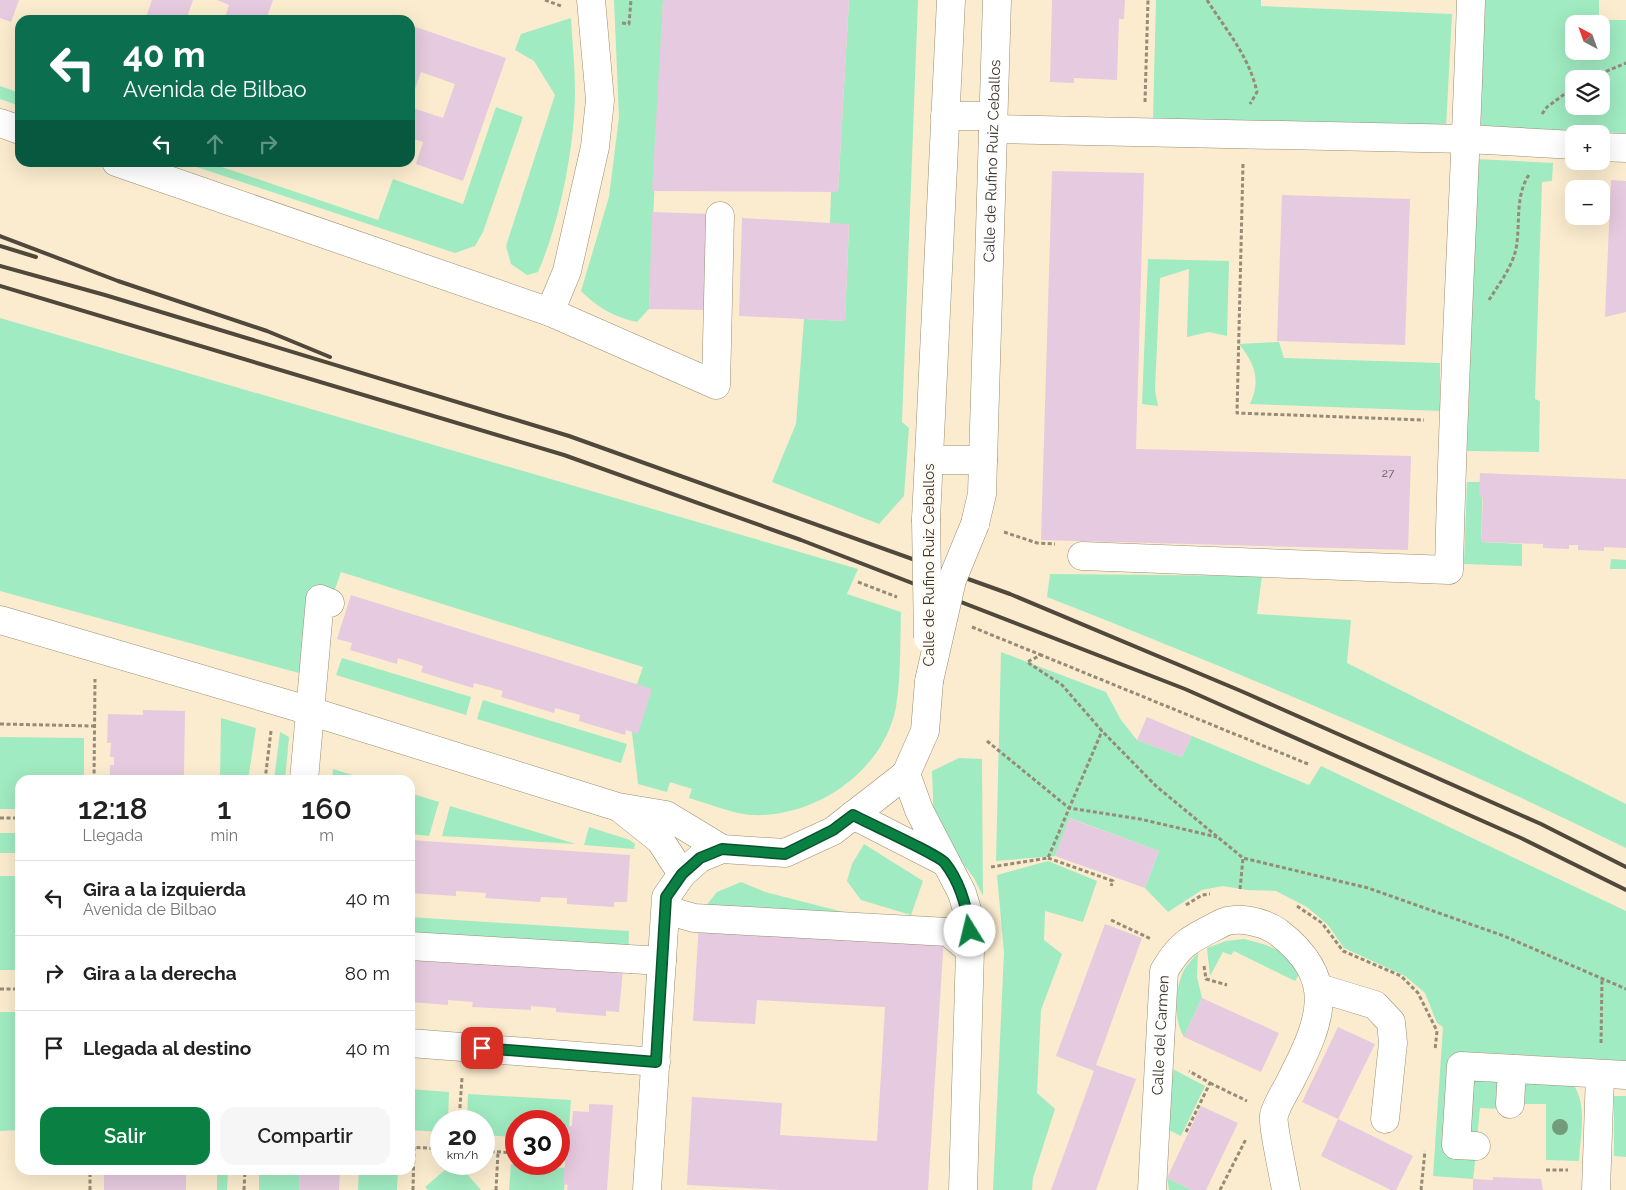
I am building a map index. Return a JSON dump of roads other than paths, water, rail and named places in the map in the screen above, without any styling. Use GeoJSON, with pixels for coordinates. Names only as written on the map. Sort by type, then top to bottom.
{"type":"FeatureCollection","features":[{"type":"Feature","properties":{"kind":"street"},"geometry":{"type":"LineString","coordinates":[[550,312],[567,271],[595,147],[600,100],[591,0]]}},
{"type":"Feature","properties":{"kind":"street","name":"Calle de Rufino Ruiz Ceballos"},"geometry":{"type":"LineString","coordinates":[[929,681],[926,519],[950,0]]}},
{"type":"Feature","properties":{"kind":"street","name":"Calle de Rufino Ruiz Ceballos"},"geometry":{"type":"LineString","coordinates":[[929,681],[952,580],[987,527],[982,494],[997,0]]}},
{"type":"Feature","properties":{"kind":"street"},"geometry":{"type":"LineString","coordinates":[[1082,556],[1449,570],[1452,421],[1467,139],[1470,0]]}},
{"type":"Feature","properties":{"kind":"street"},"geometry":{"type":"LineString","coordinates":[[945,116],[993,123],[1144,133],[1467,139],[1562,145]]}},
{"type":"Feature","properties":{"kind":"street"},"geometry":{"type":"LineString","coordinates":[[0,123],[15,128]]}},
{"type":"Feature","properties":{"kind":"street"},"geometry":{"type":"LineString","coordinates":[[1610,147],[1626,148]]}},
{"type":"Feature","properties":{"kind":"street"},"geometry":{"type":"LineString","coordinates":[[130,167],[550,312],[716,385],[720,216]]}},
{"type":"Feature","properties":{"kind":"street"},"geometry":{"type":"LineString","coordinates":[[929,460],[983,460]]}},
{"type":"Feature","properties":{"kind":"street"},"geometry":{"type":"LineString","coordinates":[[304,775],[320,599],[330,603]]}},
{"type":"Feature","properties":{"kind":"street"},"geometry":{"type":"LineString","coordinates":[[0,620],[309,710],[618,807],[666,815],[722,849],[785,854],[833,830],[906,774],[925,732],[929,681]]}},
{"type":"Feature","properties":{"kind":"street"},"geometry":{"type":"LineString","coordinates":[[906,774],[919,810],[962,893],[968,913],[970,950],[963,1190]]}},
{"type":"Feature","properties":{"kind":"street"},"geometry":{"type":"LineString","coordinates":[[618,807],[660,840],[682,874]]}},
{"type":"Feature","properties":{"kind":"street"},"geometry":{"type":"LineString","coordinates":[[853,815],[945,862]]}},
{"type":"Feature","properties":{"kind":"street"},"geometry":{"type":"LineString","coordinates":[[647,1190],[666,897],[682,874],[700,858],[722,849]]}},
{"type":"Feature","properties":{"kind":"street"},"geometry":{"type":"LineString","coordinates":[[666,910],[694,918],[948,932],[970,950]]}},
{"type":"Feature","properties":{"kind":"street","name":"Calle del Carmen"},"geometry":{"type":"LineString","coordinates":[[1152,1190],[1164,972],[1177,950],[1193,938],[1224,922],[1251,920],[1275,930],[1299,948],[1319,988],[1320,1014],[1273,1116],[1286,1190]]}},
{"type":"Feature","properties":{"kind":"street"},"geometry":{"type":"LineString","coordinates":[[415,946],[662,961]]}},
{"type":"Feature","properties":{"kind":"street"},"geometry":{"type":"LineString","coordinates":[[1319,988],[1375,1005],[1391,1022],[1393,1043],[1385,1119]]}},
{"type":"Feature","properties":{"kind":"street"},"geometry":{"type":"LineString","coordinates":[[415,1043],[656,1062]]}},
{"type":"Feature","properties":{"kind":"street"},"geometry":{"type":"LineString","coordinates":[[1476,1146],[1456,1145],[1461,1066],[1613,1074],[1596,1190]]}},
{"type":"Feature","properties":{"kind":"street"},"geometry":{"type":"LineString","coordinates":[[1510,1104],[1512,1069]]}},
{"type":"Feature","properties":{"kind":"railway"},"geometry":{"type":"LineString","coordinates":[[0,236],[118,281],[267,331],[330,357]]}},
{"type":"Feature","properties":{"kind":"railway"},"geometry":{"type":"LineString","coordinates":[[0,246],[36,257]]}},
{"type":"Feature","properties":{"kind":"railway"},"geometry":{"type":"LineString","coordinates":[[0,266],[105,295],[569,436],[1010,594],[1241,691],[1541,824],[1626,867]]}},
{"type":"Feature","properties":{"kind":"railway"},"geometry":{"type":"LineString","coordinates":[[0,286],[564,455],[801,540],[1185,689],[1521,838],[1626,890]]}}]}
